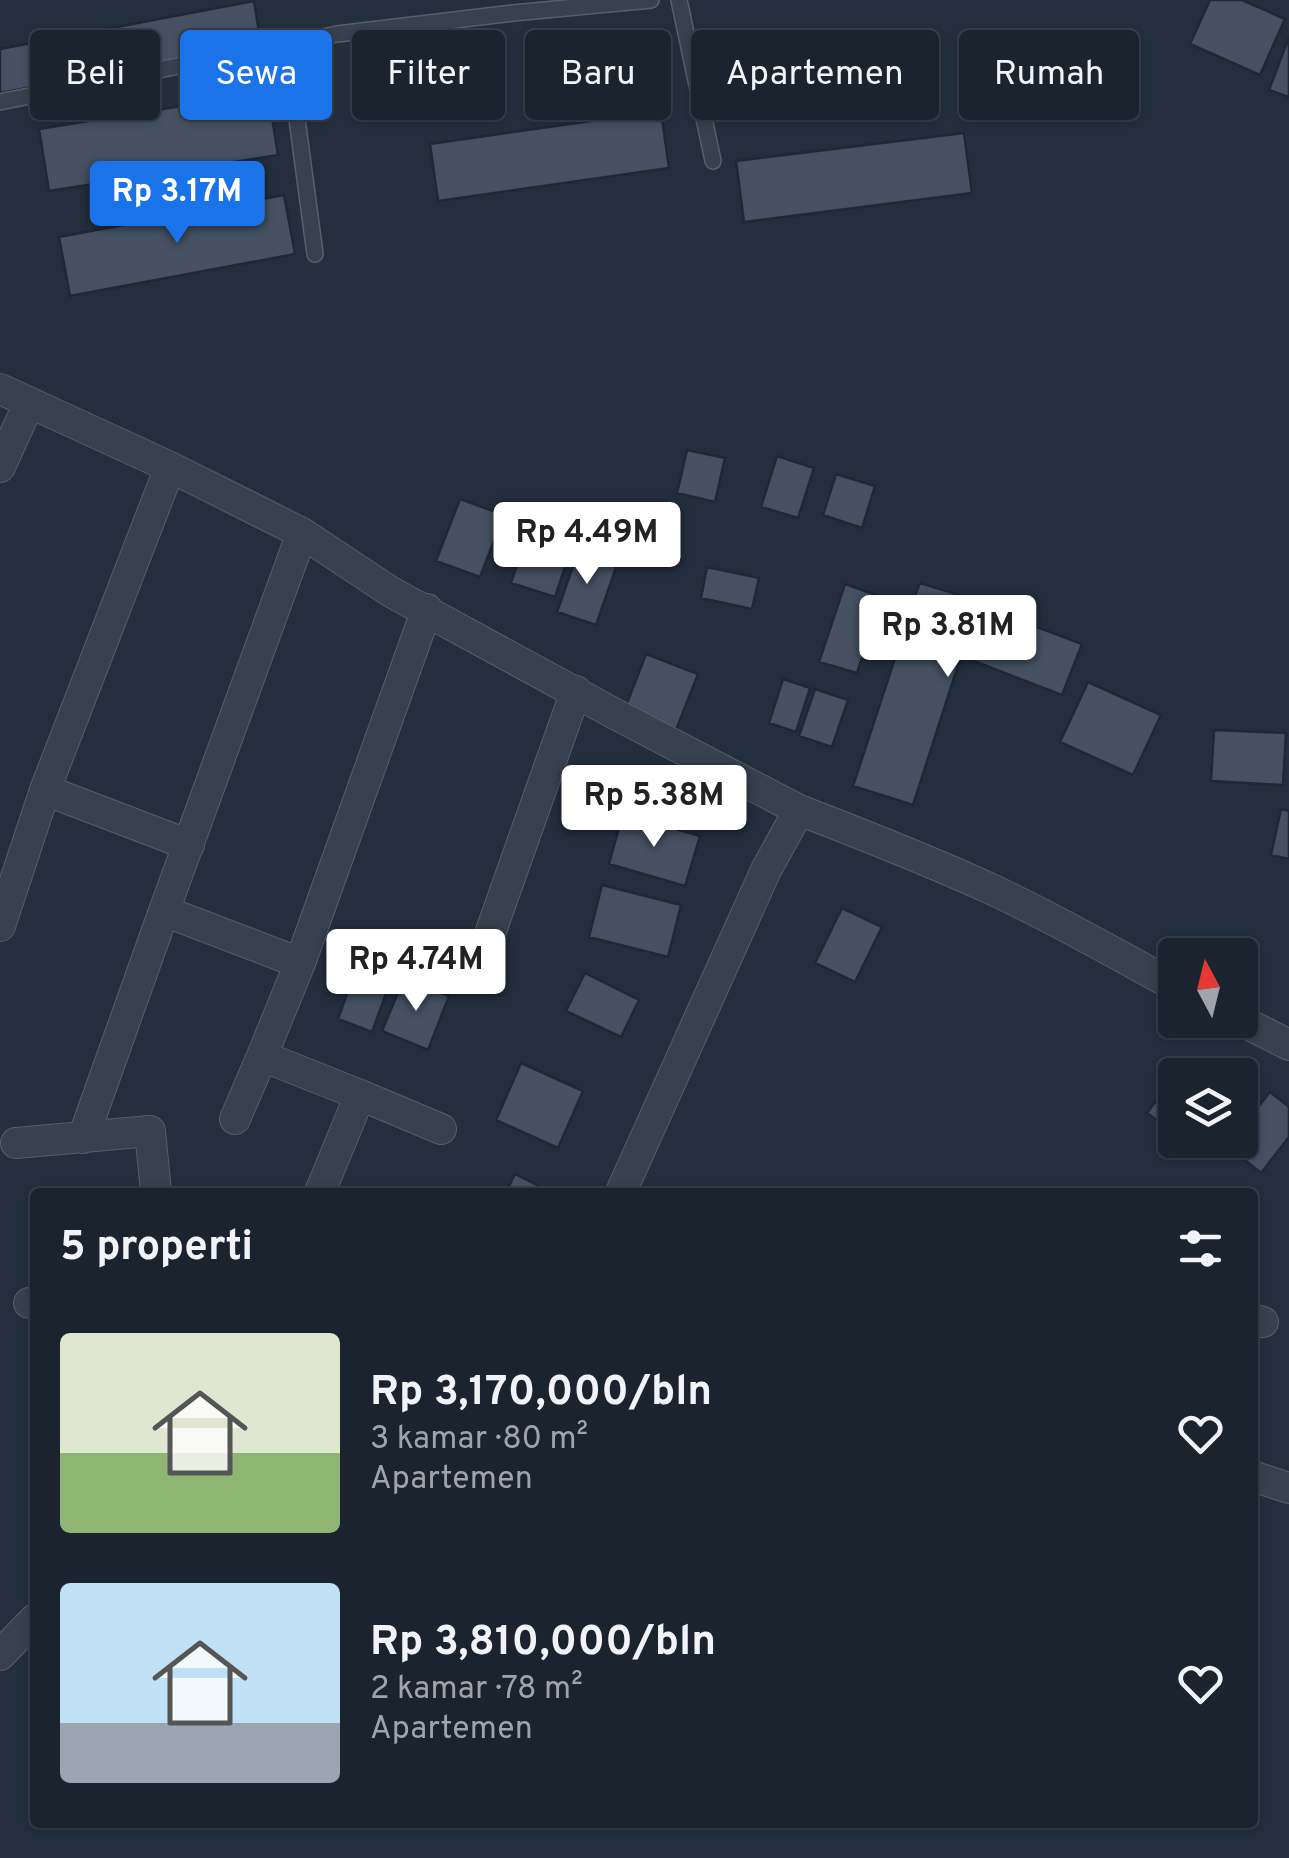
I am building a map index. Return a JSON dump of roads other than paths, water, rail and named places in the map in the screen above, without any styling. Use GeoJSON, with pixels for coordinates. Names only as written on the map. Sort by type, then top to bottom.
{"type":"FeatureCollection","features":[{"type":"Feature","properties":{"kind":"street"},"geometry":{"type":"LineString","coordinates":[[0,389],[170,466],[302,532],[391,592],[799,810],[992,890],[1158,976]]}},
{"type":"Feature","properties":{"kind":"street"},"geometry":{"type":"LineString","coordinates":[[0,467],[29,403]]}},
{"type":"Feature","properties":{"kind":"street"},"geometry":{"type":"LineString","coordinates":[[0,926],[45,790],[170,466]]}},
{"type":"Feature","properties":{"kind":"street"},"geometry":{"type":"LineString","coordinates":[[82,1138],[302,532]]}},
{"type":"Feature","properties":{"kind":"street"},"geometry":{"type":"LineString","coordinates":[[235,1119],[300,963],[427,610]]}},
{"type":"Feature","properties":{"kind":"street"},"geometry":{"type":"LineString","coordinates":[[486,945],[576,692]]}},
{"type":"Feature","properties":{"kind":"street"},"geometry":{"type":"LineString","coordinates":[[45,790],[189,845]]}},
{"type":"Feature","properties":{"kind":"street"},"geometry":{"type":"LineString","coordinates":[[623,1188],[760,884],[799,810]]}},
{"type":"Feature","properties":{"kind":"street"},"geometry":{"type":"LineString","coordinates":[[164,911],[300,963]]}},
{"type":"Feature","properties":{"kind":"street"},"geometry":{"type":"LineString","coordinates":[[1258,1029],[1289,1045]]}},
{"type":"Feature","properties":{"kind":"street"},"geometry":{"type":"LineString","coordinates":[[262,1056],[441,1129]]}},
{"type":"Feature","properties":{"kind":"street"},"geometry":{"type":"LineString","coordinates":[[322,1188],[360,1096]]}},
{"type":"Feature","properties":{"kind":"street"},"geometry":{"type":"LineString","coordinates":[[16,1144],[150,1131],[156,1188]]}},
{"type":"Feature","properties":{"kind":"street"},"geometry":{"type":"LineString","coordinates":[[1258,1478],[1289,1488]]}},
{"type":"Feature","properties":{"kind":"street"},"geometry":{"type":"LineString","coordinates":[[0,1655],[30,1624]]}},
{"type":"Feature","properties":{"kind":"lane"},"geometry":{"type":"LineString","coordinates":[[332,35],[651,0]]}},
{"type":"Feature","properties":{"kind":"lane"},"geometry":{"type":"LineString","coordinates":[[680,0],[713,161]]}},
{"type":"Feature","properties":{"kind":"lane"},"geometry":{"type":"LineString","coordinates":[[0,102],[180,66]]}},
{"type":"Feature","properties":{"kind":"lane"},"geometry":{"type":"LineString","coordinates":[[297,120],[315,254]]}}]}
